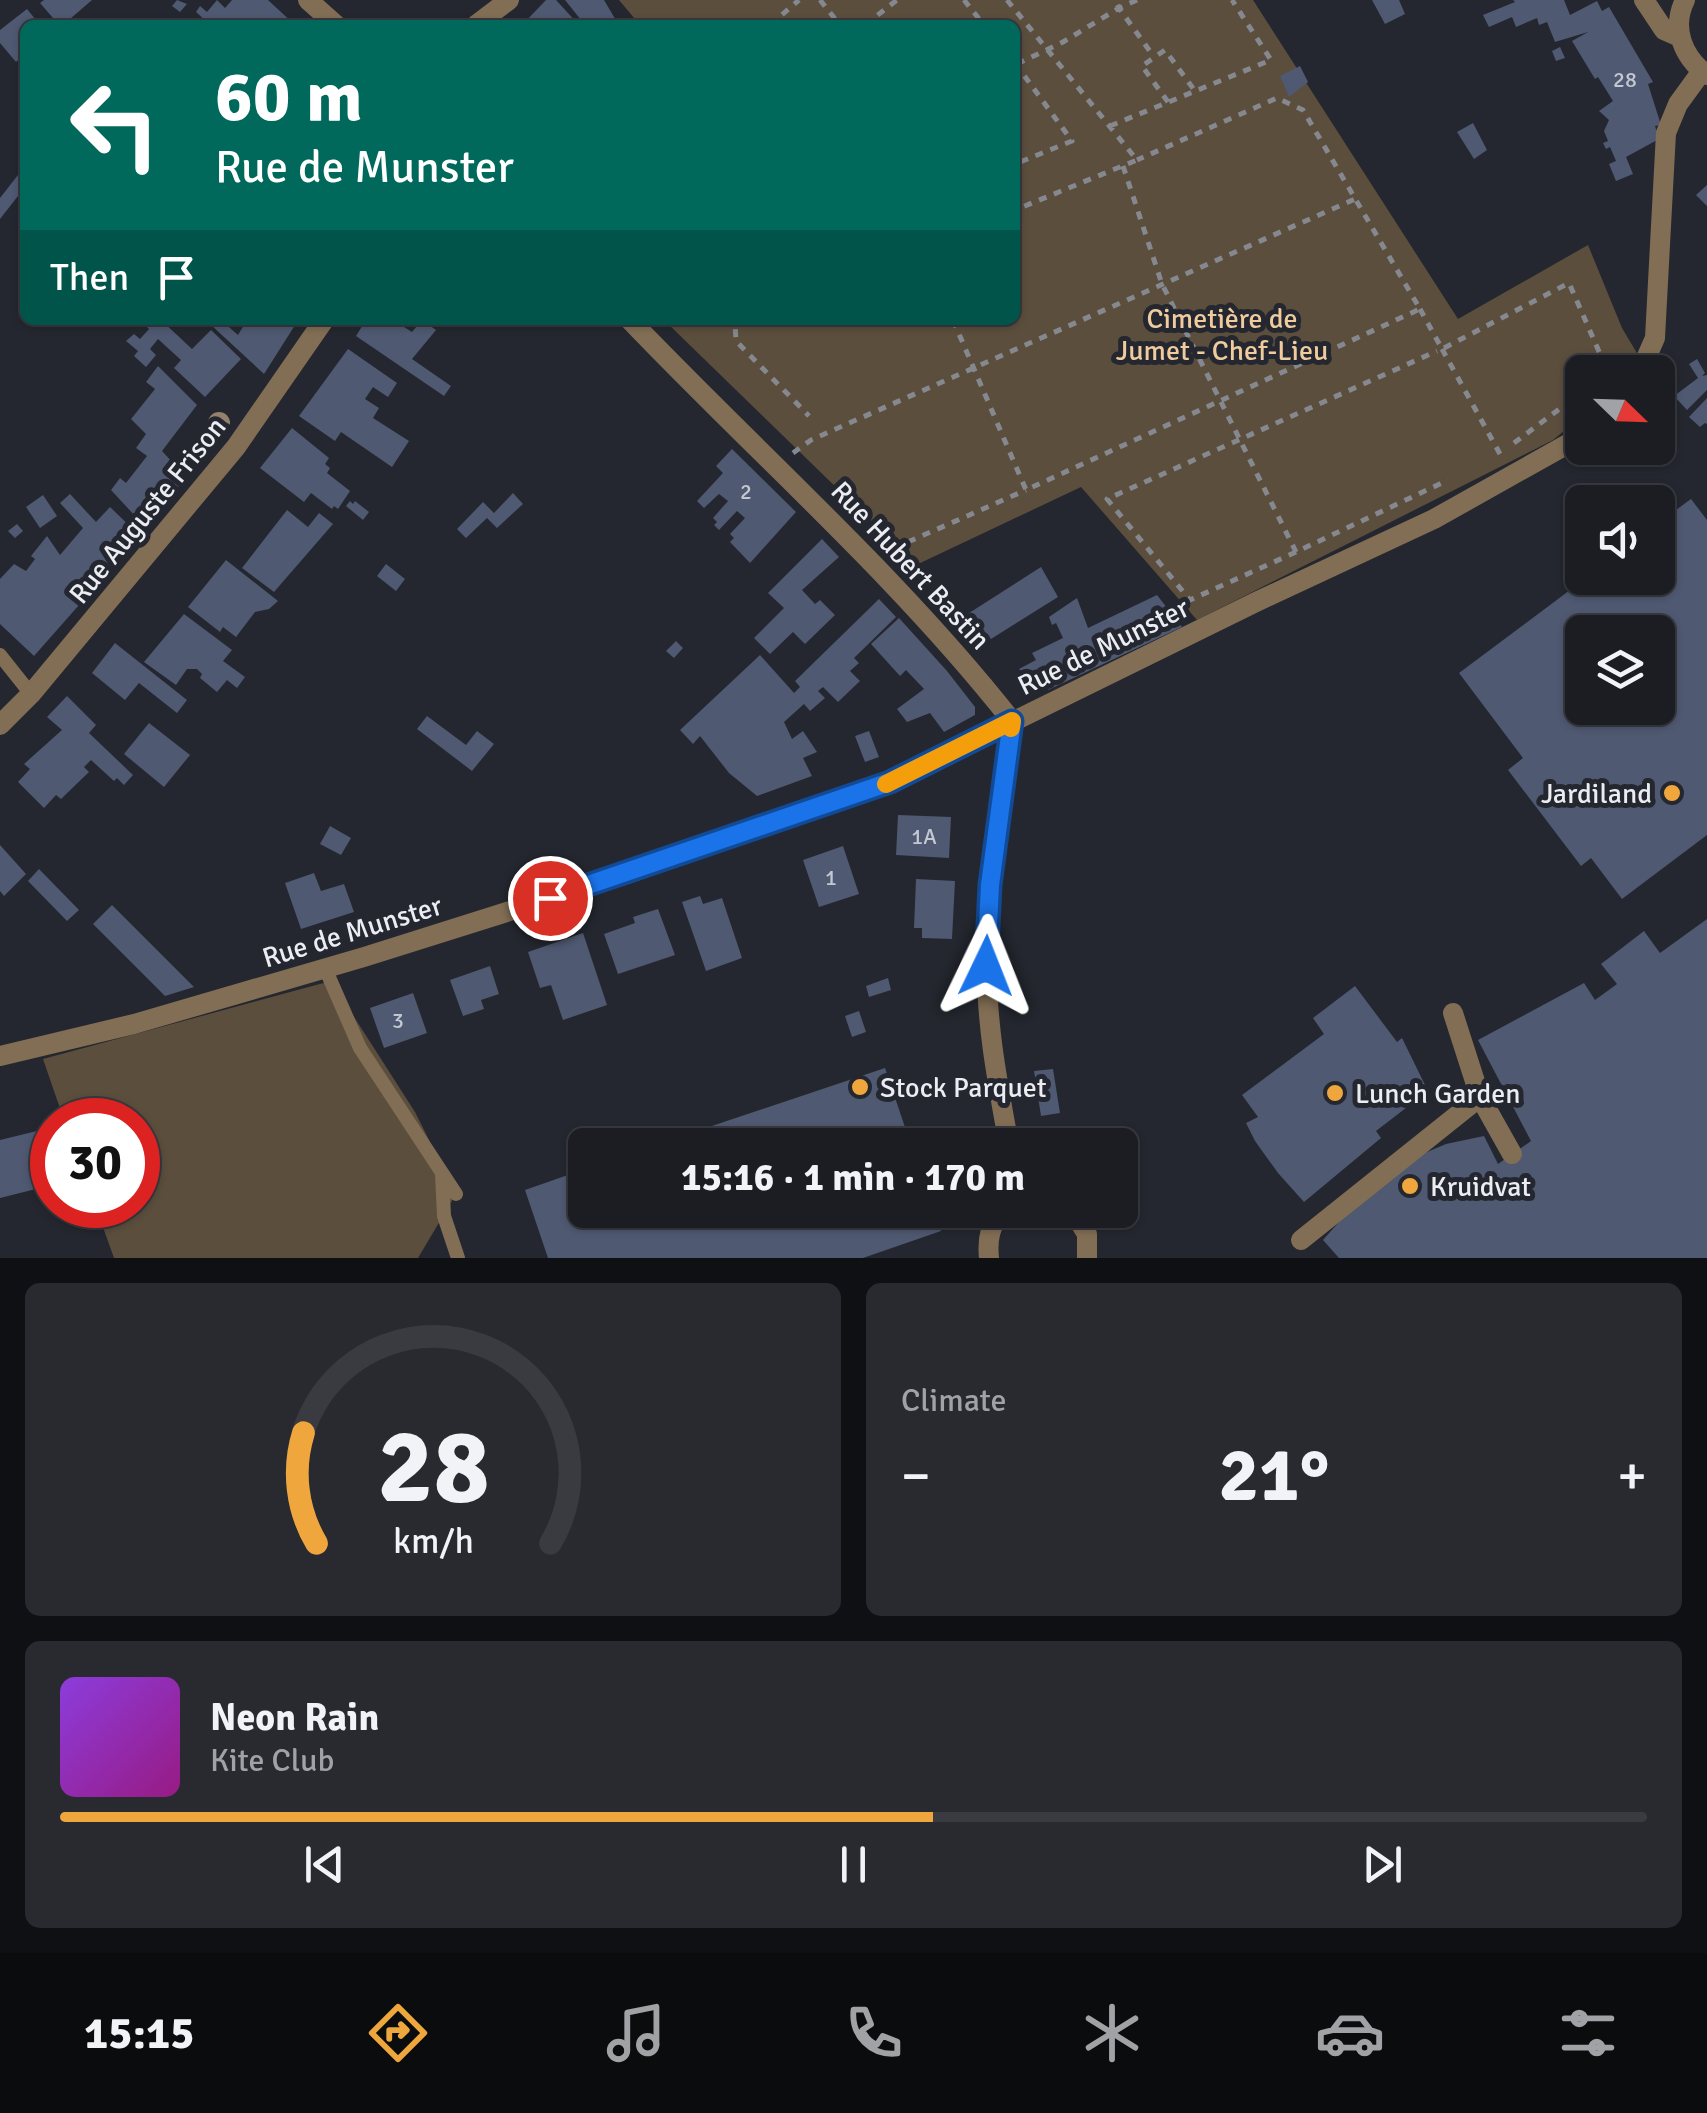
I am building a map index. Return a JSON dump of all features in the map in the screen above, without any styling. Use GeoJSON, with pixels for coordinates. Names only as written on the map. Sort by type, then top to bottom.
{"type":"FeatureCollection","features":[{"type":"Feature","properties":{"kind":"street"},"geometry":{"type":"LineString","coordinates":[[308,0],[330,20]]}},
{"type":"Feature","properties":{"kind":"street"},"geometry":{"type":"LineString","coordinates":[[482,20],[508,0]]}},
{"type":"Feature","properties":{"kind":"street"},"geometry":{"type":"LineString","coordinates":[[1644,0],[1664,30],[1680,37]]}},
{"type":"Feature","properties":{"kind":"street"},"geometry":{"type":"LineString","coordinates":[[1648,355],[1655,338],[1666,133],[1678,104],[1704,73],[1684,49],[1680,37],[1680,8],[1684,0]]}},
{"type":"Feature","properties":{"kind":"street","name":"Rue Auguste Frison"},"geometry":{"type":"LineString","coordinates":[[0,726],[31,694],[236,447],[321,325]]}},
{"type":"Feature","properties":{"kind":"street","name":"Rue Hubert Bastin"},"geometry":{"type":"LineString","coordinates":[[635,325],[960,655],[1012,721]]}},
{"type":"Feature","properties":{"kind":"street","name":"Rue de Munster"},"geometry":{"type":"LineString","coordinates":[[0,1056],[134,1024],[325,968],[624,875],[890,782],[1434,518],[1565,445]]}},
{"type":"Feature","properties":{"kind":"street"},"geometry":{"type":"LineString","coordinates":[[1006,1128],[995,1067],[986,966],[990,885],[1012,721]]}},
{"type":"Feature","properties":{"kind":"street"},"geometry":{"type":"LineString","coordinates":[[1453,1013],[1480,1097],[1512,1154]]}},
{"type":"Feature","properties":{"kind":"street"},"geometry":{"type":"LineString","coordinates":[[1301,1240],[1480,1097]]}},
{"type":"Feature","properties":{"kind":"street"},"geometry":{"type":"LineString","coordinates":[[989,1258],[987,1240],[991,1228]]}},
{"type":"Feature","properties":{"kind":"street"},"geometry":{"type":"LineString","coordinates":[[1084,1228],[1088,1234],[1087,1258]]}},
{"type":"Feature","properties":{"kind":"lane"},"geometry":{"type":"LineString","coordinates":[[0,655],[31,694]]}},
{"type":"Feature","properties":{"kind":"lane"},"geometry":{"type":"LineString","coordinates":[[325,968],[360,1048],[456,1194]]}},
{"type":"Feature","properties":{"kind":"lane"},"geometry":{"type":"LineString","coordinates":[[442,1173],[444,1216],[458,1258]]}},
{"type":"Feature","properties":{"kind":"path"},"geometry":{"type":"LineString","coordinates":[[776,20],[799,0]]}},
{"type":"Feature","properties":{"kind":"path"},"geometry":{"type":"LineString","coordinates":[[820,0],[836,20]]}},
{"type":"Feature","properties":{"kind":"path"},"geometry":{"type":"LineString","coordinates":[[872,20],[898,0]]}},
{"type":"Feature","properties":{"kind":"path"},"geometry":{"type":"LineString","coordinates":[[964,0],[980,20]]}},
{"type":"Feature","properties":{"kind":"path"},"geometry":{"type":"LineString","coordinates":[[1008,0],[1137,160]]}},
{"type":"Feature","properties":{"kind":"path"},"geometry":{"type":"LineString","coordinates":[[1114,0],[1154,57]]}},
{"type":"Feature","properties":{"kind":"path"},"geometry":{"type":"LineString","coordinates":[[1020,62],[1137,0]]}},
{"type":"Feature","properties":{"kind":"path"},"geometry":{"type":"LineString","coordinates":[[1110,126],[1271,60],[1232,0]]}},
{"type":"Feature","properties":{"kind":"path"},"geometry":{"type":"LineString","coordinates":[[1168,102],[1142,66],[1164,50],[1195,91]]}},
{"type":"Feature","properties":{"kind":"path"},"geometry":{"type":"LineString","coordinates":[[1020,70],[1072,141],[1020,162]]}},
{"type":"Feature","properties":{"kind":"path"},"geometry":{"type":"LineString","coordinates":[[1020,208],[1277,98],[1303,110],[1500,454]]}},
{"type":"Feature","properties":{"kind":"path"},"geometry":{"type":"LineString","coordinates":[[1123,166],[1162,284],[1296,552]]}},
{"type":"Feature","properties":{"kind":"path"},"geometry":{"type":"LineString","coordinates":[[776,465],[810,440],[1355,198]]}},
{"type":"Feature","properties":{"kind":"path"},"geometry":{"type":"LineString","coordinates":[[1456,476],[1190,600],[1106,500],[1440,350],[1569,283],[1601,355]]}},
{"type":"Feature","properties":{"kind":"path"},"geometry":{"type":"LineString","coordinates":[[908,542],[1420,309]]}},
{"type":"Feature","properties":{"kind":"path"},"geometry":{"type":"LineString","coordinates":[[735,325],[736,341],[809,416]]}},
{"type":"Feature","properties":{"kind":"path"},"geometry":{"type":"LineString","coordinates":[[955,325],[1026,490]]}},
{"type":"Feature","properties":{"kind":"path"},"geometry":{"type":"LineString","coordinates":[[1492,460],[1565,405]]}},
{"type":"Feature","properties":{"kind":"green space","name":"Cimetière de Jumet - Chef-Lieu"},"geometry":{"type":"Polygon","coordinates":[[[619,0],[1253,0],[1458,319],[1588,245],[1622,328],[1638,355],[1565,355],[1565,430],[1553,440],[1197,620],[1081,487],[916,565],[669,325],[1020,325],[1020,20],[636,20],[619,0]]]}},
{"type":"Feature","properties":{"kind":"green space"},"geometry":{"type":"Polygon","coordinates":[[[331,981],[415,1112],[456,1194],[418,1258],[114,1258],[103,1228],[160,1228],[160,1098],[56,1098],[43,1059],[331,981]]]}},
{"type":"Feature","properties":{"kind":"building"},"geometry":{"type":"Polygon","coordinates":[[[92,0],[69,20],[55,20],[40,3],[92,0]]]}},
{"type":"Feature","properties":{"kind":"building"},"geometry":{"type":"Polygon","coordinates":[[[177,0],[187,4],[180,12],[172,6],[177,0]]]}},
{"type":"Feature","properties":{"kind":"building"},"geometry":{"type":"Polygon","coordinates":[[[217,0],[225,8],[232,0],[268,0],[290,20],[205,20],[196,12],[200,6],[207,12],[217,0]]]}},
{"type":"Feature","properties":{"kind":"building"},"geometry":{"type":"Polygon","coordinates":[[[546,0],[556,0],[574,20],[527,20],[546,0]]]}},
{"type":"Feature","properties":{"kind":"building"},"geometry":{"type":"Polygon","coordinates":[[[565,0],[604,0],[616,20],[581,20],[565,0]]]}},
{"type":"Feature","properties":{"kind":"building"},"geometry":{"type":"Polygon","coordinates":[[[1372,0],[1399,0],[1405,14],[1385,24],[1372,0]]]}},
{"type":"Feature","properties":{"kind":"building"},"geometry":{"type":"Polygon","coordinates":[[[1513,0],[1564,0],[1570,15],[1597,1],[1602,11],[1609,7],[1653,82],[1648,84],[1661,125],[1655,126],[1659,139],[1626,157],[1633,174],[1616,181],[1609,164],[1616,161],[1610,147],[1606,149],[1603,143],[1608,141],[1604,131],[1609,120],[1599,111],[1613,101],[1572,41],[1588,32],[1555,42],[1547,22],[1539,25],[1537,18],[1516,27],[1512,17],[1489,27],[1483,15],[1513,0]]]}},
{"type":"Feature","properties":{"kind":"building"},"geometry":{"type":"Polygon","coordinates":[[[27,9],[36,20],[20,20],[20,58],[16,62],[0,43],[0,30],[27,9]]]}},
{"type":"Feature","properties":{"kind":"building"},"geometry":{"type":"Polygon","coordinates":[[[1560,47],[1565,58],[1556,61],[1552,51],[1560,47]]]}},
{"type":"Feature","properties":{"kind":"building"},"geometry":{"type":"Polygon","coordinates":[[[1300,66],[1308,82],[1289,97],[1280,76],[1300,66]]]}},
{"type":"Feature","properties":{"kind":"building"},"geometry":{"type":"Polygon","coordinates":[[[1473,123],[1487,150],[1474,159],[1457,132],[1473,123]]]}},
{"type":"Feature","properties":{"kind":"building"},"geometry":{"type":"Polygon","coordinates":[[[20,172],[20,193],[0,219],[0,198],[20,172]]]}},
{"type":"Feature","properties":{"kind":"building"},"geometry":{"type":"Polygon","coordinates":[[[1707,185],[1707,206],[1696,195],[1707,185]]]}},
{"type":"Feature","properties":{"kind":"building"},"geometry":{"type":"Polygon","coordinates":[[[145,325],[166,325],[192,349],[211,330],[241,359],[205,397],[174,368],[181,360],[158,339],[150,349],[156,355],[146,367],[134,356],[138,351],[126,341],[134,334],[140,339],[149,329],[145,325]]]}},
{"type":"Feature","properties":{"kind":"building"},"geometry":{"type":"Polygon","coordinates":[[[211,325],[227,325],[238,335],[244,325],[295,325],[264,374],[211,325]]]}},
{"type":"Feature","properties":{"kind":"building"},"geometry":{"type":"Polygon","coordinates":[[[363,325],[401,325],[412,332],[418,325],[429,325],[436,330],[412,359],[451,386],[444,396],[356,336],[363,325]]]}},
{"type":"Feature","properties":{"kind":"building"},"geometry":{"type":"Polygon","coordinates":[[[348,349],[397,383],[388,397],[373,387],[365,399],[379,408],[373,418],[409,441],[392,467],[341,432],[335,441],[299,416],[348,349]]]}},
{"type":"Feature","properties":{"kind":"building"},"geometry":{"type":"Polygon","coordinates":[[[1697,359],[1705,373],[1702,376],[1707,375],[1707,390],[1687,410],[1675,395],[1698,378],[1689,364],[1697,359]]]}},
{"type":"Feature","properties":{"kind":"building"},"geometry":{"type":"Polygon","coordinates":[[[158,366],[197,405],[162,451],[186,477],[165,505],[152,495],[136,517],[111,490],[120,478],[126,483],[147,456],[136,448],[146,434],[131,419],[155,389],[146,382],[158,366]]]}},
{"type":"Feature","properties":{"kind":"building"},"geometry":{"type":"Polygon","coordinates":[[[1707,398],[1707,424],[1700,427],[1689,417],[1707,398]]]}},
{"type":"Feature","properties":{"kind":"building"},"geometry":{"type":"Polygon","coordinates":[[[292,428],[329,458],[325,464],[330,468],[327,473],[350,491],[338,509],[332,509],[311,493],[304,502],[260,468],[292,428]]]}},
{"type":"Feature","properties":{"kind":"building"},"geometry":{"type":"Polygon","coordinates":[[[732,449],[796,512],[750,563],[730,542],[734,538],[730,534],[745,518],[737,511],[719,530],[713,518],[728,501],[719,494],[704,508],[697,501],[723,473],[716,466],[732,449]]]}},
{"type":"Feature","properties":{"kind":"building"},"geometry":{"type":"Polygon","coordinates":[[[513,493],[523,504],[497,528],[487,518],[466,538],[457,529],[483,502],[494,513],[513,493]]]}},
{"type":"Feature","properties":{"kind":"building"},"geometry":{"type":"Polygon","coordinates":[[[70,494],[96,522],[110,507],[140,536],[34,656],[0,624],[0,579],[14,564],[26,571],[35,559],[31,556],[47,536],[60,555],[83,528],[60,503],[70,494]]]}},
{"type":"Feature","properties":{"kind":"building"},"geometry":{"type":"Polygon","coordinates":[[[43,495],[57,516],[40,528],[26,507],[43,495]]]}},
{"type":"Feature","properties":{"kind":"building"},"geometry":{"type":"Polygon","coordinates":[[[1691,499],[1707,520],[1707,835],[1622,899],[1591,858],[1581,866],[1508,770],[1523,758],[1459,673],[1565,594],[1675,595],[1675,511],[1691,499]]]}},
{"type":"Feature","properties":{"kind":"building"},"geometry":{"type":"Polygon","coordinates":[[[350,501],[369,512],[363,520],[346,506],[350,501]]]}},
{"type":"Feature","properties":{"kind":"building"},"geometry":{"type":"Polygon","coordinates":[[[287,510],[308,527],[319,513],[333,524],[274,592],[242,568],[287,510]]]}},
{"type":"Feature","properties":{"kind":"building"},"geometry":{"type":"Polygon","coordinates":[[[17,524],[23,531],[15,538],[8,531],[17,524]]]}},
{"type":"Feature","properties":{"kind":"building"},"geometry":{"type":"Polygon","coordinates":[[[822,539],[839,557],[802,590],[815,604],[820,600],[835,615],[805,644],[793,632],[770,654],[754,638],[784,608],[768,593],[822,539]]]}},
{"type":"Feature","properties":{"kind":"building"},"geometry":{"type":"Polygon","coordinates":[[[226,560],[278,601],[269,609],[255,612],[236,637],[223,627],[220,632],[188,607],[226,560]]]}},
{"type":"Feature","properties":{"kind":"building"},"geometry":{"type":"Polygon","coordinates":[[[386,564],[405,579],[396,591],[377,576],[386,564]]]}},
{"type":"Feature","properties":{"kind":"building"},"geometry":{"type":"Polygon","coordinates":[[[1041,567],[1058,597],[991,639],[966,615],[1041,567]]]}},
{"type":"Feature","properties":{"kind":"building"},"geometry":{"type":"Polygon","coordinates":[[[1157,595],[1182,627],[1048,690],[1037,688],[1019,669],[1036,660],[1032,653],[1063,638],[1049,617],[1077,598],[1088,628],[1157,595]]]}},
{"type":"Feature","properties":{"kind":"building"},"geometry":{"type":"Polygon","coordinates":[[[879,599],[896,617],[854,658],[859,663],[850,671],[860,681],[838,702],[823,687],[818,691],[825,698],[810,711],[804,704],[784,722],[792,739],[803,731],[817,752],[803,758],[812,776],[757,796],[729,773],[700,736],[693,744],[680,730],[760,655],[794,693],[800,687],[795,681],[879,599]]]}},
{"type":"Feature","properties":{"kind":"building"},"geometry":{"type":"Polygon","coordinates":[[[184,614],[232,650],[223,661],[245,677],[237,688],[227,680],[217,692],[200,678],[202,674],[197,669],[187,669],[176,685],[144,662],[184,614]]]}},
{"type":"Feature","properties":{"kind":"building"},"geometry":{"type":"Polygon","coordinates":[[[899,618],[947,671],[975,707],[975,715],[944,732],[930,713],[907,722],[897,709],[924,689],[906,670],[900,676],[871,644],[899,618]]]}},
{"type":"Feature","properties":{"kind":"building"},"geometry":{"type":"Polygon","coordinates":[[[676,641],[683,648],[674,658],[666,651],[676,641]]]}},
{"type":"Feature","properties":{"kind":"building"},"geometry":{"type":"Polygon","coordinates":[[[115,643],[187,700],[177,713],[139,683],[125,700],[92,673],[115,643]]]}},
{"type":"Feature","properties":{"kind":"building"},"geometry":{"type":"Polygon","coordinates":[[[67,696],[96,725],[89,733],[133,775],[124,785],[91,760],[84,767],[89,772],[61,799],[56,795],[44,808],[18,782],[30,769],[24,764],[62,730],[47,717],[67,696]]]}},
{"type":"Feature","properties":{"kind":"building"},"geometry":{"type":"Polygon","coordinates":[[[427,716],[466,745],[477,731],[494,744],[472,771],[417,729],[427,716]]]}},
{"type":"Feature","properties":{"kind":"building"},"geometry":{"type":"Polygon","coordinates":[[[149,723],[190,755],[164,787],[124,754],[149,723]]]}},
{"type":"Feature","properties":{"kind":"building"},"geometry":{"type":"Polygon","coordinates":[[[869,731],[879,757],[865,762],[855,736],[869,731]]]}},
{"type":"Feature","properties":{"kind":"building"},"geometry":{"type":"Polygon","coordinates":[[[898,815],[951,817],[949,858],[896,855],[898,815]]]}},
{"type":"Feature","properties":{"kind":"building"},"geometry":{"type":"Polygon","coordinates":[[[330,826],[351,838],[341,855],[320,844],[330,826]]]}},
{"type":"Feature","properties":{"kind":"building"},"geometry":{"type":"Polygon","coordinates":[[[0,845],[26,874],[4,896],[0,891],[0,845]]]}},
{"type":"Feature","properties":{"kind":"building"},"geometry":{"type":"Polygon","coordinates":[[[843,846],[859,894],[819,907],[803,860],[843,846]]]}},
{"type":"Feature","properties":{"kind":"building"},"geometry":{"type":"Polygon","coordinates":[[[39,869],[79,910],[67,921],[28,881],[39,869]]]}},
{"type":"Feature","properties":{"kind":"building"},"geometry":{"type":"Polygon","coordinates":[[[314,873],[321,891],[344,884],[354,912],[301,929],[285,883],[314,873]]]}},
{"type":"Feature","properties":{"kind":"building"},"geometry":{"type":"Polygon","coordinates":[[[916,879],[955,881],[952,939],[922,938],[922,928],[914,928],[916,879]]]}},
{"type":"Feature","properties":{"kind":"building"},"geometry":{"type":"Polygon","coordinates":[[[700,896],[703,904],[722,898],[742,958],[706,971],[682,902],[700,896]]]}},
{"type":"Feature","properties":{"kind":"building"},"geometry":{"type":"Polygon","coordinates":[[[112,905],[194,987],[165,996],[93,924],[112,905]]]}},
{"type":"Feature","properties":{"kind":"building"},"geometry":{"type":"Polygon","coordinates":[[[658,909],[675,955],[618,974],[604,934],[635,923],[633,917],[658,909]]]}},
{"type":"Feature","properties":{"kind":"building"},"geometry":{"type":"Polygon","coordinates":[[[1707,919],[1707,1258],[1339,1258],[1323,1240],[1346,1214],[1420,1155],[1446,1144],[1484,1136],[1498,1164],[1531,1141],[1478,1040],[1584,983],[1595,1000],[1617,984],[1601,964],[1644,931],[1660,953],[1707,919]]]}},
{"type":"Feature","properties":{"kind":"building"},"geometry":{"type":"Polygon","coordinates":[[[583,933],[607,1005],[563,1020],[551,985],[540,988],[528,952],[583,933]]]}},
{"type":"Feature","properties":{"kind":"building"},"geometry":{"type":"Polygon","coordinates":[[[490,966],[499,994],[481,1000],[484,1009],[463,1016],[450,980],[490,966]]]}},
{"type":"Feature","properties":{"kind":"building"},"geometry":{"type":"Polygon","coordinates":[[[888,978],[891,990],[869,997],[866,986],[888,978]]]}},
{"type":"Feature","properties":{"kind":"building","name":"Lunch Garden"},"geometry":{"type":"Polygon","coordinates":[[[1355,986],[1397,1042],[1402,1038],[1428,1091],[1376,1131],[1381,1138],[1304,1202],[1255,1141],[1246,1123],[1258,1117],[1242,1095],[1324,1034],[1313,1018],[1355,986]]]}},
{"type":"Feature","properties":{"kind":"building"},"geometry":{"type":"Polygon","coordinates":[[[413,993],[427,1033],[384,1048],[370,1008],[413,993]]]}},
{"type":"Feature","properties":{"kind":"building"},"geometry":{"type":"Polygon","coordinates":[[[859,1011],[866,1032],[852,1037],[845,1016],[859,1011]]]}},
{"type":"Feature","properties":{"kind":"building","name":"Stock Parquet"},"geometry":{"type":"Polygon","coordinates":[[[885,1068],[905,1128],[706,1128],[885,1068]]]}},
{"type":"Feature","properties":{"kind":"building"},"geometry":{"type":"Polygon","coordinates":[[[1053,1069],[1060,1113],[1041,1116],[1034,1071],[1053,1069]]]}},
{"type":"Feature","properties":{"kind":"building"},"geometry":{"type":"Polygon","coordinates":[[[30,1133],[30,1190],[0,1198],[0,1140],[30,1133]]]}},
{"type":"Feature","properties":{"kind":"building"},"geometry":{"type":"Polygon","coordinates":[[[568,1175],[568,1228],[941,1231],[863,1258],[548,1258],[525,1190],[568,1175]]]}},
{"type":"Feature","properties":{"kind":"slow traffic"},"geometry":{"type":"LineString","coordinates":[[886,784],[1012,721],[1011,728]]}},
{"type":"Feature","properties":{"kind":"place","name":"Jardiland"},"geometry":{"type":"Point","coordinates":[1672,793]}},
{"type":"Feature","properties":{"kind":"place","name":"Stock Parquet"},"geometry":{"type":"Point","coordinates":[860,1087]}},
{"type":"Feature","properties":{"kind":"place","name":"Lunch Garden"},"geometry":{"type":"Point","coordinates":[1335,1093]}},
{"type":"Feature","properties":{"kind":"place","name":"Kruidvat"},"geometry":{"type":"Point","coordinates":[1410,1186]}},
{"type":"Feature","properties":{"kind":"route"},"geometry":{"type":"LineString","coordinates":[[550,898],[890,782],[1012,721],[990,885],[986,966]]}}]}
